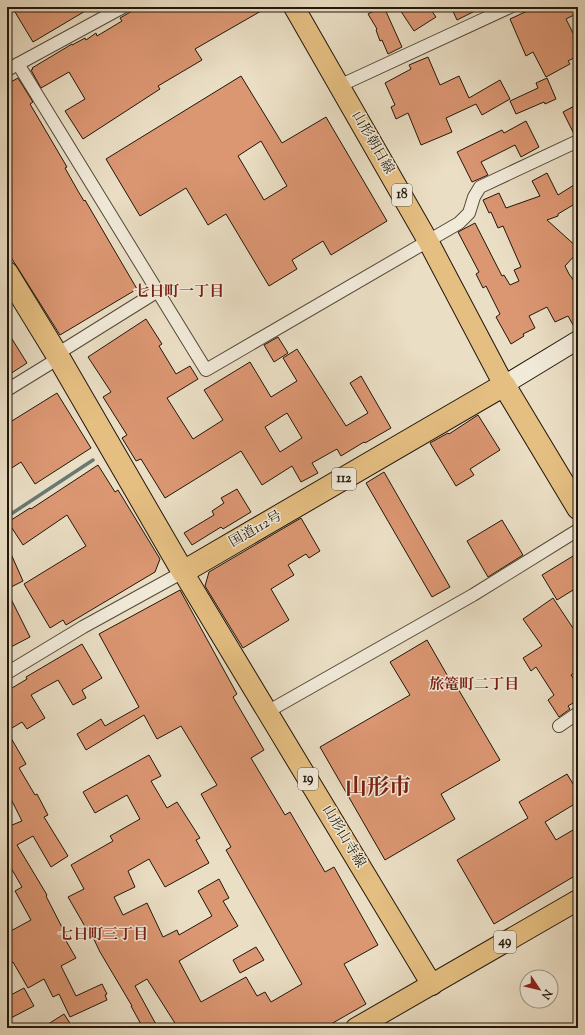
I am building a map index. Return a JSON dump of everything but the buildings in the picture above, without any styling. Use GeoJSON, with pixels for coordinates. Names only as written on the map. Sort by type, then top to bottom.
{"type":"FeatureCollection","features":[{"type":"Feature","properties":{"kind":"highway"},"geometry":{"type":"LineString","coordinates":[[7,273],[59,358],[184,572]]}},
{"type":"Feature","properties":{"kind":"highway"},"geometry":{"type":"LineString","coordinates":[[504,385],[578,508]]}},
{"type":"Feature","properties":{"kind":"highway","name":"国道112号"},"geometry":{"type":"LineString","coordinates":[[184,572],[504,385]]}},
{"type":"Feature","properties":{"kind":"main road","name":"山形朝日線"},"geometry":{"type":"LineString","coordinates":[[294,7],[428,240],[504,385]]}},
{"type":"Feature","properties":{"kind":"main road","name":"山形山寺線"},"geometry":{"type":"LineString","coordinates":[[184,572],[432,985]]}},
{"type":"Feature","properties":{"kind":"main road","name":"49"},"geometry":{"type":"LineString","coordinates":[[432,985],[578,900]]}},
{"type":"Feature","properties":{"kind":"main road"},"geometry":{"type":"LineString","coordinates":[[356,1028],[432,985]]}},
{"type":"Feature","properties":{"kind":"street"},"geometry":{"type":"LineString","coordinates":[[7,70],[123,7]]}},
{"type":"Feature","properties":{"kind":"street"},"geometry":{"type":"LineString","coordinates":[[339,86],[510,7]]}},
{"type":"Feature","properties":{"kind":"street"},"geometry":{"type":"LineString","coordinates":[[18,64],[206,370],[459,223],[469,213],[474,197],[480,187],[578,141]]}},
{"type":"Feature","properties":{"kind":"street"},"geometry":{"type":"LineString","coordinates":[[7,390],[59,358],[66,349],[158,291]]}},
{"type":"Feature","properties":{"kind":"street"},"geometry":{"type":"LineString","coordinates":[[504,385],[578,340]]}},
{"type":"Feature","properties":{"kind":"street"},"geometry":{"type":"LineString","coordinates":[[267,712],[473,595],[578,530]]}},
{"type":"Feature","properties":{"kind":"street"},"geometry":{"type":"LineString","coordinates":[[7,673],[84,627],[184,572]]}},
{"type":"Feature","properties":{"kind":"street"},"geometry":{"type":"LineString","coordinates":[[559,726],[578,713]]}},
{"type":"Feature","properties":{"kind":"waterway"},"geometry":{"type":"LineString","coordinates":[[11,514],[93,460]]}},
{"type":"Feature","properties":{"kind":"district","name":"七日町一丁目"},"geometry":{"type":"Point","coordinates":[179,292]}},
{"type":"Feature","properties":{"kind":"district","name":"旅篭町二丁目"},"geometry":{"type":"Point","coordinates":[474,685]}},
{"type":"Feature","properties":{"kind":"district","name":"山形市"},"geometry":{"type":"Point","coordinates":[378,789]}},
{"type":"Feature","properties":{"kind":"district","name":"七日町三丁目"},"geometry":{"type":"Point","coordinates":[103,935]}}]}
